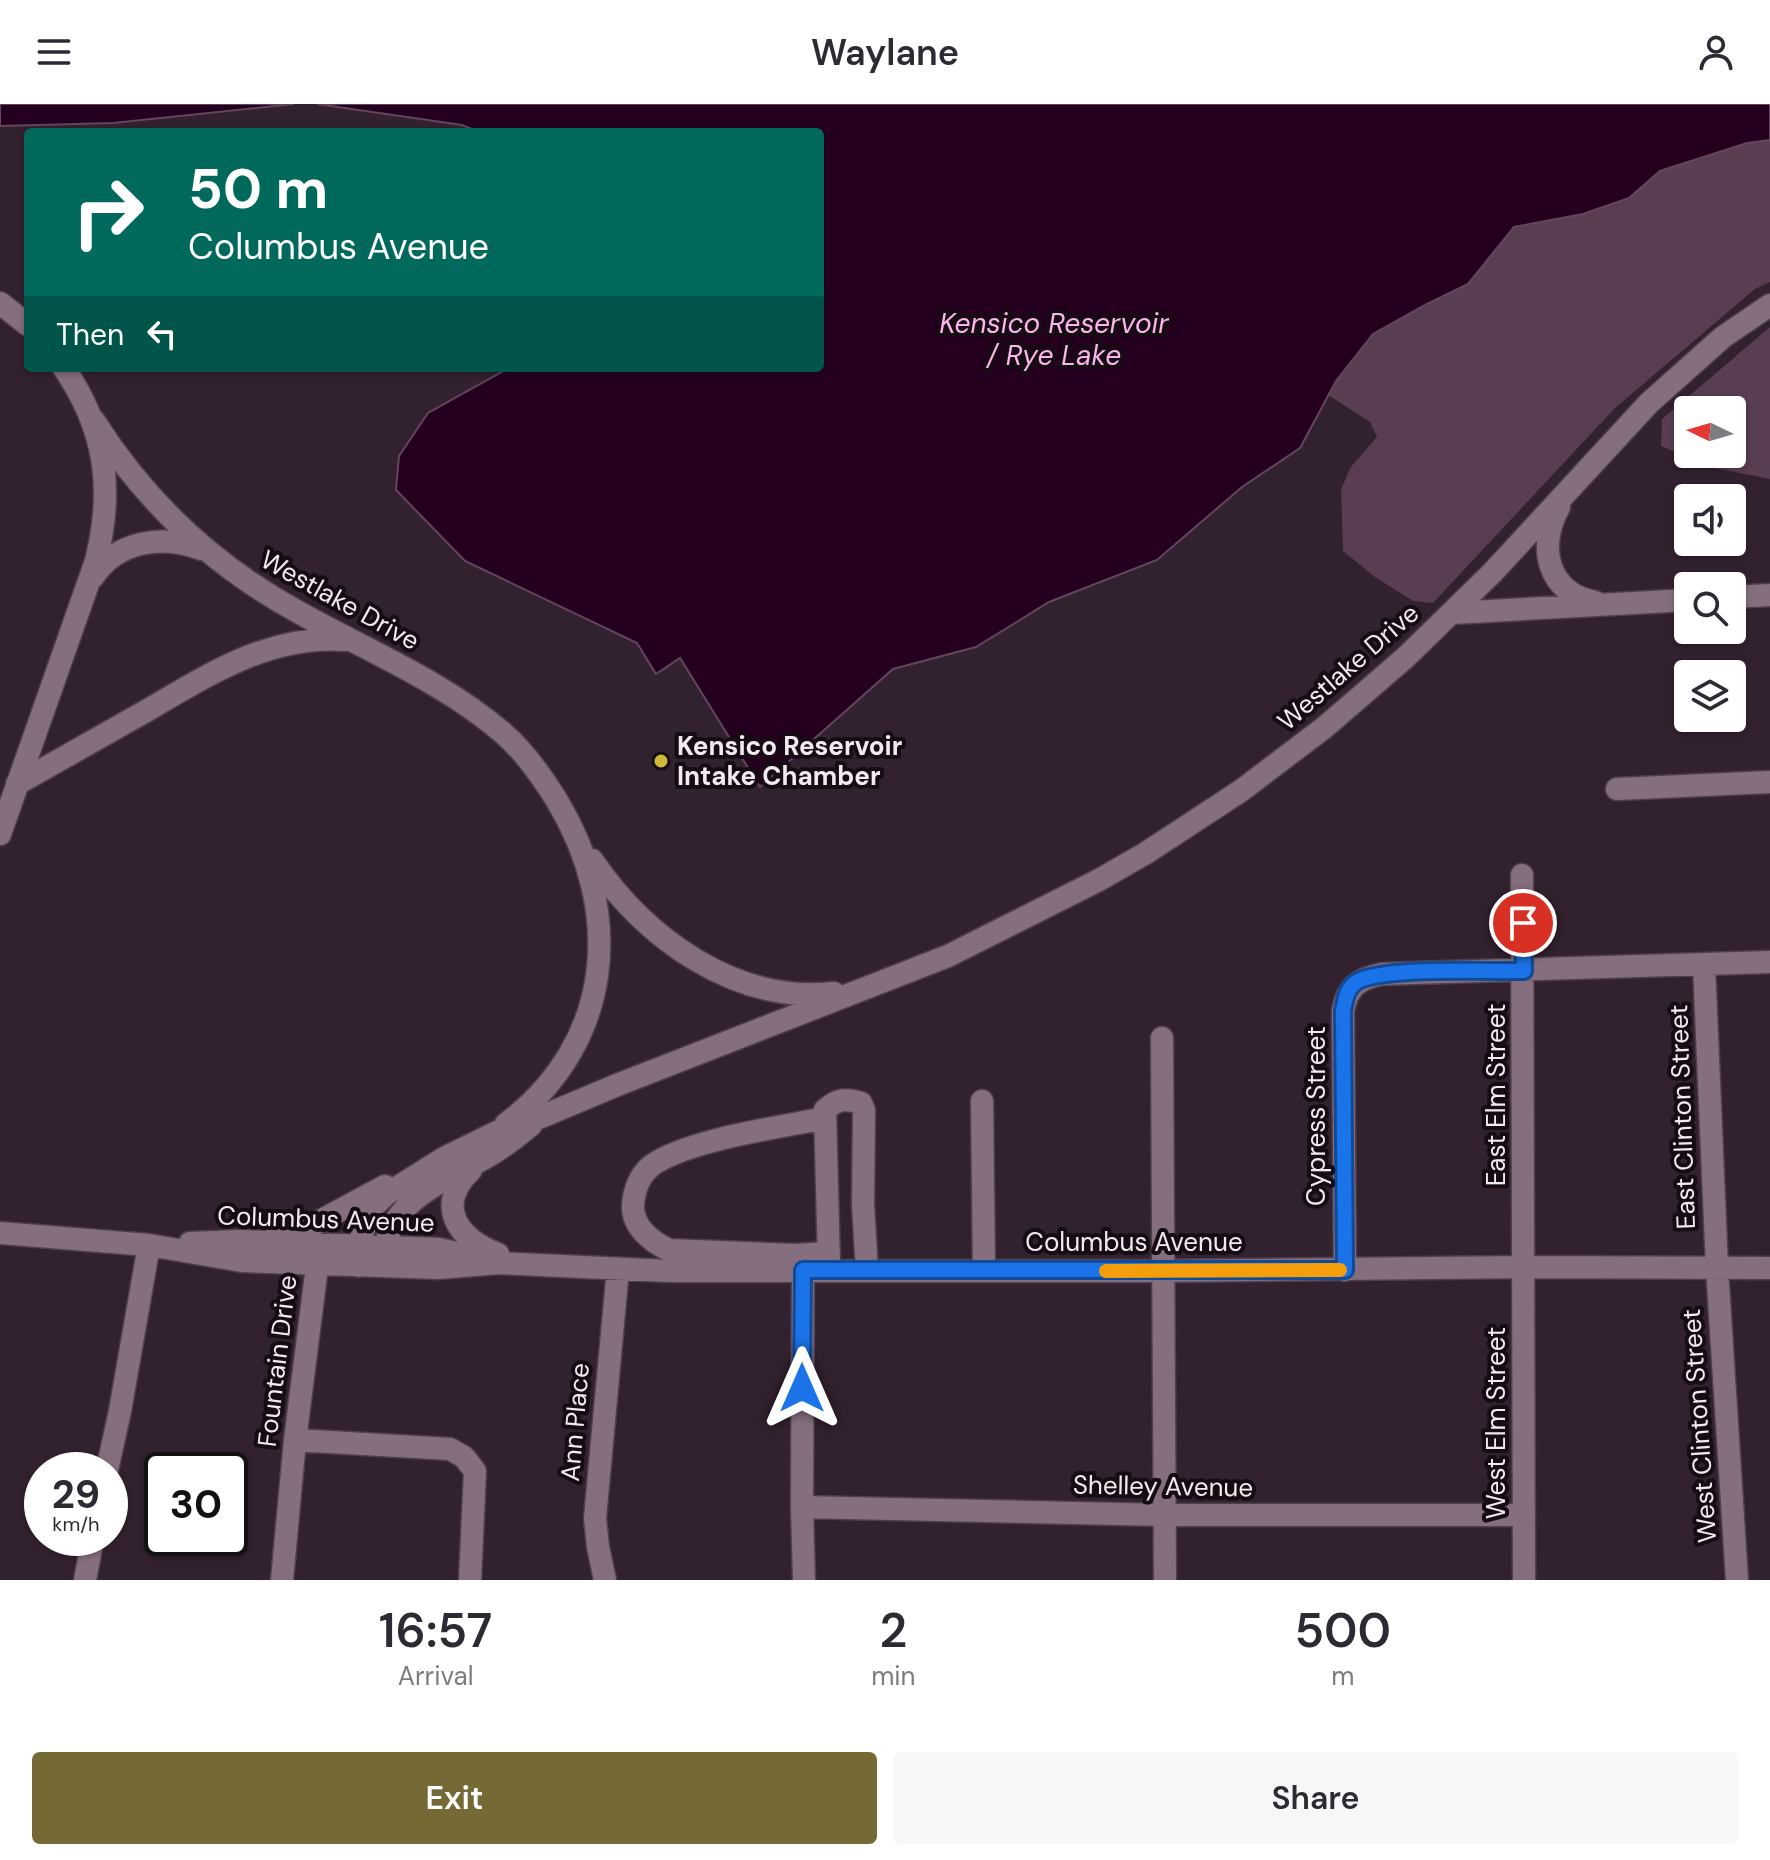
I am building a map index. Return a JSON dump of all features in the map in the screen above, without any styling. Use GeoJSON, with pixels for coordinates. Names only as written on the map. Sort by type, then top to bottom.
{"type":"FeatureCollection","features":[{"type":"Feature","properties":{"kind":"street"},"geometry":{"type":"LineString","coordinates":[[0,303],[24,322]]}},
{"type":"Feature","properties":{"kind":"street","name":"Westlake Drive"},"geometry":{"type":"LineString","coordinates":[[485,1147],[541,1117],[617,1085],[948,956],[1052,906],[1183,829],[1242,790],[1325,727],[1453,613],[1649,403],[1723,337],[1770,305]]}},
{"type":"Feature","properties":{"kind":"street","name":"Westlake Drive"},"geometry":{"type":"LineString","coordinates":[[66,372],[94,421],[133,478],[204,550],[263,591],[454,697],[505,735],[529,759],[605,878],[625,903],[671,943],[728,976],[758,988],[786,994],[845,992],[893,978]]}},
{"type":"Feature","properties":{"kind":"street","name":"Westlake Drive"},"geometry":{"type":"LineString","coordinates":[[0,834],[103,532],[106,506],[102,448],[94,421]]}},
{"type":"Feature","properties":{"kind":"street"},"geometry":{"type":"LineString","coordinates":[[1570,487],[1549,532],[1547,549],[1550,564],[1567,590],[1580,599],[1608,604]]}},
{"type":"Feature","properties":{"kind":"street"},"geometry":{"type":"LineString","coordinates":[[86,588],[105,561],[119,551],[137,545],[172,541],[204,550]]}},
{"type":"Feature","properties":{"kind":"street"},"geometry":{"type":"LineString","coordinates":[[1746,596],[1770,595]]}},
{"type":"Feature","properties":{"kind":"street"},"geometry":{"type":"LineString","coordinates":[[1453,613],[1674,601]]}},
{"type":"Feature","properties":{"kind":"street"},"geometry":{"type":"LineString","coordinates":[[17,784],[233,663],[302,640],[350,640]]}},
{"type":"Feature","properties":{"kind":"street"},"geometry":{"type":"LineString","coordinates":[[1617,789],[1770,782]]}},
{"type":"Feature","properties":{"kind":"street","name":"Westlake Drive"},"geometry":{"type":"LineString","coordinates":[[485,1147],[541,1093],[560,1069],[576,1041],[595,985],[600,955],[600,919],[593,883],[566,817]]}},
{"type":"Feature","properties":{"kind":"street","name":"East Elm Street"},"geometry":{"type":"LineString","coordinates":[[1522,875],[1523,1267]]}},
{"type":"Feature","properties":{"kind":"street"},"geometry":{"type":"LineString","coordinates":[[1524,971],[1770,962]]}},
{"type":"Feature","properties":{"kind":"street","name":"East Clinton Street"},"geometry":{"type":"LineString","coordinates":[[1704,965],[1717,1268]]}},
{"type":"Feature","properties":{"kind":"street","name":"Cypress Street"},"geometry":{"type":"LineString","coordinates":[[1345,1270],[1343,1011],[1350,989],[1357,981],[1372,976],[1524,971]]}},
{"type":"Feature","properties":{"kind":"street"},"geometry":{"type":"LineString","coordinates":[[1162,1038],[1165,1580]]}},
{"type":"Feature","properties":{"kind":"street"},"geometry":{"type":"LineString","coordinates":[[825,1118],[731,1138],[663,1159],[649,1168],[636,1186],[632,1208],[640,1227],[652,1242],[669,1250],[795,1255],[829,1261],[825,1110],[835,1101],[847,1099],[861,1103],[864,1110],[863,1205],[867,1270]]}},
{"type":"Feature","properties":{"kind":"street"},"geometry":{"type":"LineString","coordinates":[[982,1101],[984,1270]]}},
{"type":"Feature","properties":{"kind":"street"},"geometry":{"type":"LineString","coordinates":[[241,1241],[309,1227],[444,1158],[485,1147]]}},
{"type":"Feature","properties":{"kind":"street"},"geometry":{"type":"LineString","coordinates":[[383,1256],[395,1220],[416,1197],[485,1147]]}},
{"type":"Feature","properties":{"kind":"street"},"geometry":{"type":"LineString","coordinates":[[485,1147],[456,1189],[452,1202],[457,1226],[476,1244],[529,1265]]}},
{"type":"Feature","properties":{"kind":"street"},"geometry":{"type":"LineString","coordinates":[[359,1256],[367,1219],[374,1206],[385,1195],[444,1158]]}},
{"type":"Feature","properties":{"kind":"street","name":"Columbus Avenue"},"geometry":{"type":"LineString","coordinates":[[0,1233],[149,1245],[242,1261],[319,1254]]}},
{"type":"Feature","properties":{"kind":"street","name":"Columbus Avenue"},"geometry":{"type":"LineString","coordinates":[[149,1245],[241,1241],[319,1254],[383,1256],[438,1268],[499,1263],[618,1269],[803,1270],[829,1261],[867,1270],[1770,1268]]}},
{"type":"Feature","properties":{"kind":"street"},"geometry":{"type":"LineString","coordinates":[[111,1452],[149,1245]]}},
{"type":"Feature","properties":{"kind":"street","name":"Fountain Drive"},"geometry":{"type":"LineString","coordinates":[[282,1580],[295,1440],[319,1254]]}},
{"type":"Feature","properties":{"kind":"street","name":"West Elm Street"},"geometry":{"type":"LineString","coordinates":[[1523,1267],[1524,1580]]}},
{"type":"Feature","properties":{"kind":"street","name":"West Clinton Street"},"geometry":{"type":"LineString","coordinates":[[1717,1268],[1737,1580]]}},
{"type":"Feature","properties":{"kind":"street","name":"Ann Place"},"geometry":{"type":"LineString","coordinates":[[605,1580],[595,1518],[618,1269]]}},
{"type":"Feature","properties":{"kind":"street"},"geometry":{"type":"LineString","coordinates":[[803,1270],[804,1580]]}},
{"type":"Feature","properties":{"kind":"street"},"geometry":{"type":"LineString","coordinates":[[295,1440],[450,1449],[464,1457],[475,1471],[470,1580]]}},
{"type":"Feature","properties":{"kind":"street","name":"Shelley Avenue"},"geometry":{"type":"LineString","coordinates":[[802,1507],[1165,1515],[1524,1515]]}},
{"type":"Feature","properties":{"kind":"street"},"geometry":{"type":"LineString","coordinates":[[85,1580],[90,1556]]}},
{"type":"Feature","properties":{"kind":"shaded area"},"geometry":{"type":"Polygon","coordinates":[[[1770,140],[1770,282],[1755,289],[1615,408],[1433,603],[1413,601],[1375,577],[1343,551],[1341,490],[1350,468],[1377,437],[1370,422],[1328,395],[1373,334],[1468,284],[1514,227],[1583,214],[1629,198],[1660,171],[1747,143],[1770,140]]]}},
{"type":"Feature","properties":{"kind":"shaded area"},"geometry":{"type":"Polygon","coordinates":[[[1770,327],[1770,479],[1714,468],[1746,468],[1746,396],[1689,396],[1770,327]]]}},
{"type":"Feature","properties":{"kind":"shaded area"},"geometry":{"type":"Polygon","coordinates":[[[1674,409],[1674,451],[1661,446],[1662,419],[1674,409]]]}},
{"type":"Feature","properties":{"kind":"water"},"geometry":{"type":"Polygon","coordinates":[[[0,104],[294,104],[113,123],[0,126],[0,104]]]}},
{"type":"Feature","properties":{"kind":"water","name":"Kensico Reservoir / Rye Lake"},"geometry":{"type":"Polygon","coordinates":[[[317,104],[1770,104],[1770,140],[1747,143],[1660,171],[1629,198],[1583,214],[1514,227],[1468,284],[1373,334],[1336,381],[1300,448],[1242,487],[1157,560],[1049,602],[976,647],[893,669],[760,787],[680,658],[656,674],[637,643],[465,561],[396,490],[399,456],[428,413],[502,372],[824,372],[824,128],[469,128],[317,104]]]}},
{"type":"Feature","properties":{"kind":"slow traffic"},"geometry":{"type":"LineString","coordinates":[[1106,1271],[1340,1270]]}},
{"type":"Feature","properties":{"kind":"place","name":"Kensico Reservoir Intake Chamber"},"geometry":{"type":"Point","coordinates":[661,761]}},
{"type":"Feature","properties":{"kind":"route"},"geometry":{"type":"LineString","coordinates":[[802,1388],[803,1270],[1345,1270],[1343,1011],[1350,989],[1357,981],[1382,974],[1524,971],[1523,923]]}}]}
